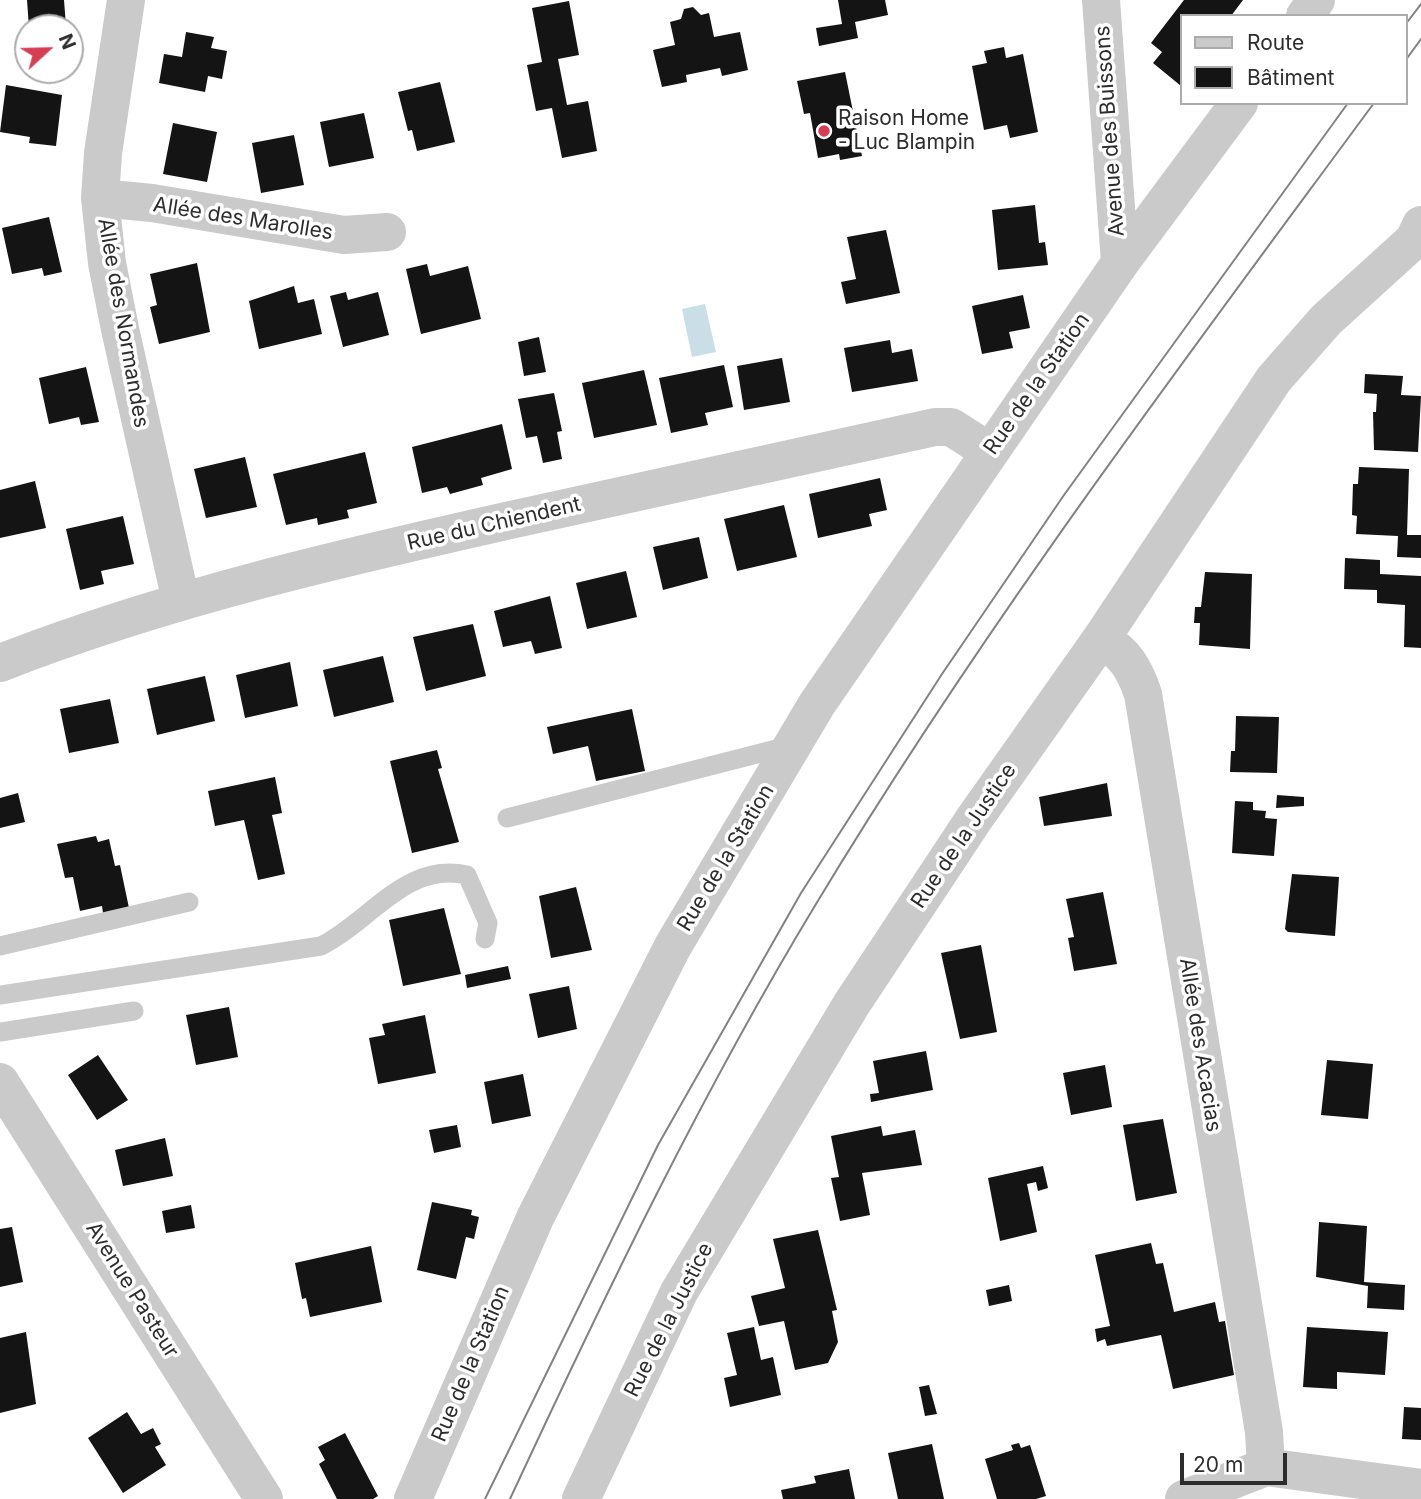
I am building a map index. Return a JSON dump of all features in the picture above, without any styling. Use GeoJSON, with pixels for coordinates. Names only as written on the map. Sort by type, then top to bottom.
{"type":"FeatureCollection","features":[{"type":"Feature","properties":{"kind":"street","name":"Allée des Normandes"},"geometry":{"type":"LineString","coordinates":[[126,0],[103,153],[100,198],[120,329],[181,601]]}},
{"type":"Feature","properties":{"kind":"street","name":"Avenue des Buissons"},"geometry":{"type":"LineString","coordinates":[[1101,0],[1120,262]]}},
{"type":"Feature","properties":{"kind":"street","name":"Rue de la Station"},"geometry":{"type":"LineString","coordinates":[[413,1499],[535,1218],[673,947],[817,704],[1120,262],[1238,105]]}},
{"type":"Feature","properties":{"kind":"street","name":"Allée des Marolles"},"geometry":{"type":"LineString","coordinates":[[100,198],[152,203],[344,235],[387,232]]}},
{"type":"Feature","properties":{"kind":"street","name":"Rue de la Justice"},"geometry":{"type":"LineString","coordinates":[[581,1499],[679,1292],[852,1005],[974,819],[1101,639],[1273,379],[1326,320],[1419,236]]}},
{"type":"Feature","properties":{"kind":"street","name":"Rue du Chiendent"},"geometry":{"type":"LineString","coordinates":[[0,663],[77,634],[181,601],[383,548],[935,427],[951,428],[990,452]]}},
{"type":"Feature","properties":{"kind":"street","name":"Allée des Acacias"},"geometry":{"type":"LineString","coordinates":[[1101,639],[1125,655],[1143,694],[1264,1432],[1266,1467]]}},
{"type":"Feature","properties":{"kind":"street","name":"Avenue Pasteur"},"geometry":{"type":"LineString","coordinates":[[0,1082],[264,1499]]}},
{"type":"Feature","properties":{"kind":"street"},"geometry":{"type":"LineString","coordinates":[[1184,1499],[1266,1467],[1421,1488]]}},
{"type":"Feature","properties":{"kind":"lane"},"geometry":{"type":"LineString","coordinates":[[507,818],[793,745]]}},
{"type":"Feature","properties":{"kind":"lane"},"geometry":{"type":"LineString","coordinates":[[0,995],[321,946],[357,924],[398,888],[421,875],[448,870],[467,874],[488,923],[485,939]]}},
{"type":"Feature","properties":{"kind":"lane"},"geometry":{"type":"LineString","coordinates":[[0,946],[189,902]]}},
{"type":"Feature","properties":{"kind":"lane"},"geometry":{"type":"LineString","coordinates":[[0,1032],[134,1011]]}},
{"type":"Feature","properties":{"kind":"water"},"geometry":{"type":"Polygon","coordinates":[[[705,304],[716,352],[692,357],[682,309],[705,304]]]}},
{"type":"Feature","properties":{"kind":"building"},"geometry":{"type":"Polygon","coordinates":[[[27,0],[64,0],[65,14],[28,14],[27,0]]]}},
{"type":"Feature","properties":{"kind":"building"},"geometry":{"type":"Polygon","coordinates":[[[838,0],[885,0],[888,15],[855,22],[858,38],[819,46],[816,28],[842,24],[838,0]]]}},
{"type":"Feature","properties":{"kind":"building"},"geometry":{"type":"Polygon","coordinates":[[[1184,0],[1243,0],[1232,14],[1180,14],[1180,85],[1153,63],[1162,52],[1151,43],[1184,0]]]}},
{"type":"Feature","properties":{"kind":"building"},"geometry":{"type":"Polygon","coordinates":[[[569,1],[579,55],[558,59],[567,105],[588,101],[597,151],[562,158],[552,108],[536,111],[527,65],[542,62],[532,8],[569,1]]]}},
{"type":"Feature","properties":{"kind":"building"},"geometry":{"type":"Polygon","coordinates":[[[693,7],[701,15],[709,13],[714,37],[740,32],[748,70],[722,76],[720,68],[686,75],[687,82],[662,87],[653,50],[675,45],[670,22],[681,19],[684,9],[693,7]]]}},
{"type":"Feature","properties":{"kind":"building"},"geometry":{"type":"Polygon","coordinates":[[[186,32],[214,37],[211,48],[227,51],[222,79],[208,76],[205,92],[159,83],[164,54],[182,57],[186,32]]]}},
{"type":"Feature","properties":{"kind":"building"},"geometry":{"type":"Polygon","coordinates":[[[1004,47],[1006,58],[1023,54],[1038,132],[1010,138],[1007,125],[984,130],[972,66],[987,63],[984,51],[1004,47]]]}},
{"type":"Feature","properties":{"kind":"building"},"geometry":{"type":"Polygon","coordinates":[[[845,72],[862,156],[840,160],[839,154],[818,158],[810,113],[804,114],[797,81],[845,72]]]}},
{"type":"Feature","properties":{"kind":"building"},"geometry":{"type":"Polygon","coordinates":[[[440,82],[455,142],[417,151],[412,130],[408,131],[398,92],[440,82]]]}},
{"type":"Feature","properties":{"kind":"building"},"geometry":{"type":"Polygon","coordinates":[[[6,85],[62,95],[56,146],[29,143],[30,137],[0,132],[6,85]]]}},
{"type":"Feature","properties":{"kind":"building"},"geometry":{"type":"Polygon","coordinates":[[[364,113],[374,158],[329,167],[320,122],[364,113]]]}},
{"type":"Feature","properties":{"kind":"building"},"geometry":{"type":"Polygon","coordinates":[[[173,123],[217,132],[207,182],[163,174],[173,123]]]}},
{"type":"Feature","properties":{"kind":"building"},"geometry":{"type":"Polygon","coordinates":[[[294,135],[304,185],[261,193],[252,143],[294,135]]]}},
{"type":"Feature","properties":{"kind":"building"},"geometry":{"type":"Polygon","coordinates":[[[1035,205],[1039,243],[1045,242],[1048,265],[998,270],[992,210],[1035,205]]]}},
{"type":"Feature","properties":{"kind":"building"},"geometry":{"type":"Polygon","coordinates":[[[49,217],[62,272],[44,276],[42,268],[12,274],[2,228],[49,217]]]}},
{"type":"Feature","properties":{"kind":"building"},"geometry":{"type":"Polygon","coordinates":[[[886,230],[900,293],[846,304],[841,282],[856,279],[847,237],[886,230]]]}},
{"type":"Feature","properties":{"kind":"building"},"geometry":{"type":"Polygon","coordinates":[[[197,263],[210,332],[159,344],[150,307],[157,305],[150,274],[197,263]]]}},
{"type":"Feature","properties":{"kind":"building"},"geometry":{"type":"Polygon","coordinates":[[[427,264],[430,276],[468,266],[481,319],[421,334],[406,269],[427,264]]]}},
{"type":"Feature","properties":{"kind":"building"},"geometry":{"type":"Polygon","coordinates":[[[294,286],[298,303],[314,299],[322,334],[259,349],[249,301],[294,286]]]}},
{"type":"Feature","properties":{"kind":"building"},"geometry":{"type":"Polygon","coordinates":[[[346,292],[348,300],[378,292],[389,335],[343,347],[330,296],[346,292]]]}},
{"type":"Feature","properties":{"kind":"building"},"geometry":{"type":"Polygon","coordinates":[[[1023,295],[1030,328],[1009,332],[1013,348],[982,354],[972,306],[1023,295]]]}},
{"type":"Feature","properties":{"kind":"building"},"geometry":{"type":"Polygon","coordinates":[[[539,337],[546,372],[524,376],[518,342],[539,337]]]}},
{"type":"Feature","properties":{"kind":"building"},"geometry":{"type":"Polygon","coordinates":[[[890,340],[892,353],[912,349],[918,381],[852,392],[844,348],[890,340]]]}},
{"type":"Feature","properties":{"kind":"building"},"geometry":{"type":"Polygon","coordinates":[[[782,358],[790,402],[744,410],[737,366],[782,358]]]}},
{"type":"Feature","properties":{"kind":"building"},"geometry":{"type":"Polygon","coordinates":[[[724,365],[733,407],[705,413],[708,425],[671,433],[659,378],[724,365]]]}},
{"type":"Feature","properties":{"kind":"building"},"geometry":{"type":"Polygon","coordinates":[[[86,367],[99,422],[81,425],[79,417],[49,424],[39,378],[86,367]]]}},
{"type":"Feature","properties":{"kind":"building"},"geometry":{"type":"Polygon","coordinates":[[[644,370],[657,425],[594,438],[582,383],[644,370]]]}},
{"type":"Feature","properties":{"kind":"building"},"geometry":{"type":"Polygon","coordinates":[[[1365,374],[1403,376],[1401,395],[1421,396],[1418,452],[1374,450],[1373,412],[1376,412],[1377,394],[1364,393],[1365,374]]]}},
{"type":"Feature","properties":{"kind":"building"},"geometry":{"type":"Polygon","coordinates":[[[554,393],[562,431],[557,432],[562,459],[543,463],[537,436],[526,438],[518,399],[554,393]]]}},
{"type":"Feature","properties":{"kind":"building"},"geometry":{"type":"Polygon","coordinates":[[[502,424],[512,469],[481,478],[483,485],[450,494],[447,487],[422,493],[412,447],[502,424]]]}},
{"type":"Feature","properties":{"kind":"building"},"geometry":{"type":"Polygon","coordinates":[[[365,452],[377,503],[347,510],[349,518],[318,525],[317,518],[286,525],[273,474],[365,452]]]}},
{"type":"Feature","properties":{"kind":"building"},"geometry":{"type":"Polygon","coordinates":[[[245,457],[257,507],[206,518],[194,469],[245,457]]]}},
{"type":"Feature","properties":{"kind":"building"},"geometry":{"type":"Polygon","coordinates":[[[1359,467],[1409,469],[1407,535],[1421,535],[1421,558],[1397,557],[1398,536],[1356,534],[1357,516],[1352,515],[1353,484],[1358,484],[1359,467]]]}},
{"type":"Feature","properties":{"kind":"building"},"geometry":{"type":"Polygon","coordinates":[[[880,478],[887,510],[869,514],[872,526],[818,538],[809,494],[880,478]]]}},
{"type":"Feature","properties":{"kind":"building"},"geometry":{"type":"Polygon","coordinates":[[[35,481],[46,528],[0,538],[0,490],[35,481]]]}},
{"type":"Feature","properties":{"kind":"building"},"geometry":{"type":"Polygon","coordinates":[[[784,505],[797,557],[737,571],[724,519],[784,505]]]}},
{"type":"Feature","properties":{"kind":"building"},"geometry":{"type":"Polygon","coordinates":[[[123,516],[134,564],[101,571],[104,584],[80,590],[66,529],[123,516]]]}},
{"type":"Feature","properties":{"kind":"building"},"geometry":{"type":"Polygon","coordinates":[[[699,537],[708,578],[663,590],[653,547],[699,537]]]}},
{"type":"Feature","properties":{"kind":"building"},"geometry":{"type":"Polygon","coordinates":[[[1345,558],[1380,560],[1380,574],[1421,576],[1421,648],[1404,647],[1405,605],[1377,603],[1377,590],[1344,589],[1345,558]]]}},
{"type":"Feature","properties":{"kind":"building"},"geometry":{"type":"Polygon","coordinates":[[[626,571],[637,617],[587,629],[576,583],[626,571]]]}},
{"type":"Feature","properties":{"kind":"building"},"geometry":{"type":"Polygon","coordinates":[[[1205,572],[1252,574],[1250,649],[1199,645],[1200,623],[1194,623],[1195,607],[1201,607],[1205,572]]]}},
{"type":"Feature","properties":{"kind":"building"},"geometry":{"type":"Polygon","coordinates":[[[550,596],[562,648],[535,654],[531,641],[503,647],[494,611],[550,596]]]}},
{"type":"Feature","properties":{"kind":"building"},"geometry":{"type":"Polygon","coordinates":[[[473,624],[486,676],[426,691],[413,637],[473,624]]]}},
{"type":"Feature","properties":{"kind":"building"},"geometry":{"type":"Polygon","coordinates":[[[383,656],[394,702],[334,717],[323,670],[383,656]]]}},
{"type":"Feature","properties":{"kind":"building"},"geometry":{"type":"Polygon","coordinates":[[[290,662],[298,706],[245,718],[236,675],[290,662]]]}},
{"type":"Feature","properties":{"kind":"building"},"geometry":{"type":"Polygon","coordinates":[[[205,676],[215,721],[157,735],[147,689],[205,676]]]}},
{"type":"Feature","properties":{"kind":"building"},"geometry":{"type":"Polygon","coordinates":[[[110,699],[119,743],[69,753],[60,709],[110,699]]]}},
{"type":"Feature","properties":{"kind":"building"},"geometry":{"type":"Polygon","coordinates":[[[632,709],[645,771],[596,781],[588,746],[553,754],[547,727],[632,709]]]}},
{"type":"Feature","properties":{"kind":"building"},"geometry":{"type":"Polygon","coordinates":[[[1236,716],[1279,717],[1277,773],[1230,772],[1231,751],[1235,751],[1236,716]]]}},
{"type":"Feature","properties":{"kind":"building"},"geometry":{"type":"Polygon","coordinates":[[[437,750],[442,768],[438,769],[459,842],[412,853],[390,761],[437,750]]]}},
{"type":"Feature","properties":{"kind":"building"},"geometry":{"type":"Polygon","coordinates":[[[275,777],[282,813],[272,815],[285,874],[258,880],[244,820],[215,826],[208,791],[275,777]]]}},
{"type":"Feature","properties":{"kind":"building"},"geometry":{"type":"Polygon","coordinates":[[[1107,783],[1112,816],[1044,826],[1039,797],[1107,783]]]}},
{"type":"Feature","properties":{"kind":"building"},"geometry":{"type":"Polygon","coordinates":[[[18,793],[25,822],[0,828],[0,798],[18,793]]]}},
{"type":"Feature","properties":{"kind":"building"},"geometry":{"type":"Polygon","coordinates":[[[1277,795],[1304,797],[1304,806],[1276,808],[1277,795]]]}},
{"type":"Feature","properties":{"kind":"building"},"geometry":{"type":"Polygon","coordinates":[[[1235,801],[1253,802],[1253,810],[1266,811],[1265,818],[1277,819],[1274,856],[1232,853],[1235,801]]]}},
{"type":"Feature","properties":{"kind":"building"},"geometry":{"type":"Polygon","coordinates":[[[96,836],[98,842],[109,839],[115,866],[120,865],[129,908],[103,913],[102,906],[80,911],[73,877],[65,878],[57,844],[96,836]]]}},
{"type":"Feature","properties":{"kind":"building"},"geometry":{"type":"Polygon","coordinates":[[[1292,874],[1339,877],[1335,936],[1288,932],[1285,929],[1292,874]]]}},
{"type":"Feature","properties":{"kind":"building"},"geometry":{"type":"Polygon","coordinates":[[[576,887],[592,950],[551,958],[539,896],[576,887]]]}},
{"type":"Feature","properties":{"kind":"building"},"geometry":{"type":"Polygon","coordinates":[[[1103,892],[1117,964],[1074,971],[1068,938],[1074,937],[1066,899],[1103,892]]]}},
{"type":"Feature","properties":{"kind":"building"},"geometry":{"type":"Polygon","coordinates":[[[444,908],[461,974],[403,986],[389,920],[444,908]]]}},
{"type":"Feature","properties":{"kind":"building"},"geometry":{"type":"Polygon","coordinates":[[[981,945],[997,1032],[960,1039],[941,953],[981,945]]]}},
{"type":"Feature","properties":{"kind":"building"},"geometry":{"type":"Polygon","coordinates":[[[508,966],[511,979],[467,988],[465,975],[508,966]]]}},
{"type":"Feature","properties":{"kind":"building"},"geometry":{"type":"Polygon","coordinates":[[[569,986],[577,1029],[538,1038],[529,994],[569,986]]]}},
{"type":"Feature","properties":{"kind":"building"},"geometry":{"type":"Polygon","coordinates":[[[229,1007],[238,1057],[196,1065],[186,1015],[229,1007]]]}},
{"type":"Feature","properties":{"kind":"building"},"geometry":{"type":"Polygon","coordinates":[[[425,1015],[436,1073],[378,1084],[369,1038],[385,1035],[382,1024],[425,1015]]]}},
{"type":"Feature","properties":{"kind":"building"},"geometry":{"type":"Polygon","coordinates":[[[926,1051],[933,1090],[871,1102],[870,1094],[879,1093],[873,1061],[926,1051]]]}},
{"type":"Feature","properties":{"kind":"building"},"geometry":{"type":"Polygon","coordinates":[[[98,1055],[128,1100],[97,1120],[68,1075],[98,1055]]]}},
{"type":"Feature","properties":{"kind":"building"},"geometry":{"type":"Polygon","coordinates":[[[1327,1060],[1373,1064],[1368,1119],[1321,1115],[1327,1060]]]}},
{"type":"Feature","properties":{"kind":"building"},"geometry":{"type":"Polygon","coordinates":[[[1105,1065],[1112,1107],[1071,1115],[1063,1073],[1105,1065]]]}},
{"type":"Feature","properties":{"kind":"building"},"geometry":{"type":"Polygon","coordinates":[[[523,1074],[531,1116],[492,1124],[484,1082],[523,1074]]]}},
{"type":"Feature","properties":{"kind":"building"},"geometry":{"type":"Polygon","coordinates":[[[1163,1119],[1177,1193],[1136,1201],[1123,1125],[1163,1119]]]}},
{"type":"Feature","properties":{"kind":"building"},"geometry":{"type":"Polygon","coordinates":[[[457,1125],[461,1147],[434,1153],[429,1130],[457,1125]]]}},
{"type":"Feature","properties":{"kind":"building"},"geometry":{"type":"Polygon","coordinates":[[[881,1126],[883,1136],[915,1130],[922,1165],[862,1173],[870,1215],[840,1221],[831,1178],[839,1177],[831,1136],[881,1126]]]}},
{"type":"Feature","properties":{"kind":"building"},"geometry":{"type":"Polygon","coordinates":[[[165,1138],[173,1176],[123,1186],[115,1150],[165,1138]]]}},
{"type":"Feature","properties":{"kind":"building"},"geometry":{"type":"Polygon","coordinates":[[[1043,1166],[1048,1188],[1038,1191],[1036,1182],[1027,1184],[1037,1232],[1000,1241],[988,1178],[1043,1166]]]}},
{"type":"Feature","properties":{"kind":"building"},"geometry":{"type":"Polygon","coordinates":[[[432,1202],[472,1210],[471,1215],[479,1217],[474,1239],[466,1237],[456,1279],[417,1270],[432,1202]]]}},
{"type":"Feature","properties":{"kind":"building"},"geometry":{"type":"Polygon","coordinates":[[[191,1205],[195,1228],[166,1233],[162,1211],[191,1205]]]}},
{"type":"Feature","properties":{"kind":"building"},"geometry":{"type":"Polygon","coordinates":[[[1319,1222],[1367,1226],[1364,1282],[1405,1285],[1404,1310],[1367,1308],[1368,1286],[1316,1277],[1319,1222]]]}},
{"type":"Feature","properties":{"kind":"building"},"geometry":{"type":"Polygon","coordinates":[[[12,1227],[23,1282],[0,1287],[0,1229],[12,1227]]]}},
{"type":"Feature","properties":{"kind":"building"},"geometry":{"type":"Polygon","coordinates":[[[818,1230],[837,1310],[832,1311],[838,1342],[828,1363],[795,1370],[784,1321],[759,1326],[751,1296],[785,1288],[773,1239],[818,1230]]]}},
{"type":"Feature","properties":{"kind":"building"},"geometry":{"type":"Polygon","coordinates":[[[1151,1243],[1156,1264],[1163,1263],[1174,1312],[1215,1302],[1219,1322],[1225,1321],[1234,1375],[1173,1389],[1161,1335],[1107,1346],[1105,1339],[1097,1342],[1095,1329],[1110,1326],[1095,1255],[1151,1243]]]}},
{"type":"Feature","properties":{"kind":"building"},"geometry":{"type":"Polygon","coordinates":[[[371,1246],[382,1302],[310,1317],[306,1298],[302,1299],[295,1263],[371,1246]]]}},
{"type":"Feature","properties":{"kind":"building"},"geometry":{"type":"Polygon","coordinates":[[[1009,1285],[1012,1301],[989,1306],[986,1290],[1009,1285]]]}},
{"type":"Feature","properties":{"kind":"building"},"geometry":{"type":"Polygon","coordinates":[[[754,1327],[761,1360],[773,1357],[781,1395],[730,1407],[724,1378],[737,1375],[727,1333],[754,1327]]]}},
{"type":"Feature","properties":{"kind":"building"},"geometry":{"type":"Polygon","coordinates":[[[1307,1327],[1388,1332],[1385,1375],[1337,1372],[1337,1389],[1303,1387],[1307,1327]]]}},
{"type":"Feature","properties":{"kind":"building"},"geometry":{"type":"Polygon","coordinates":[[[26,1332],[36,1404],[0,1413],[0,1338],[26,1332]]]}},
{"type":"Feature","properties":{"kind":"building"},"geometry":{"type":"Polygon","coordinates":[[[929,1385],[937,1414],[925,1416],[919,1387],[929,1385]]]}},
{"type":"Feature","properties":{"kind":"building"},"geometry":{"type":"Polygon","coordinates":[[[1404,1407],[1421,1408],[1421,1440],[1402,1439],[1404,1407]]]}},
{"type":"Feature","properties":{"kind":"building"},"geometry":{"type":"Polygon","coordinates":[[[127,1412],[141,1434],[153,1428],[161,1444],[155,1447],[166,1465],[123,1493],[88,1438],[127,1412]]]}},
{"type":"Feature","properties":{"kind":"building"},"geometry":{"type":"Polygon","coordinates":[[[345,1433],[378,1496],[373,1499],[337,1499],[319,1464],[325,1460],[318,1447],[345,1433]]]}},
{"type":"Feature","properties":{"kind":"building"},"geometry":{"type":"Polygon","coordinates":[[[1019,1443],[1021,1448],[1030,1445],[1046,1496],[1036,1499],[997,1499],[985,1459],[1013,1450],[1011,1445],[1019,1443]]]}},
{"type":"Feature","properties":{"kind":"building"},"geometry":{"type":"Polygon","coordinates":[[[932,1444],[944,1499],[898,1499],[888,1453],[932,1444]]]}},
{"type":"Feature","properties":{"kind":"building"},"geometry":{"type":"Polygon","coordinates":[[[849,1469],[855,1499],[783,1499],[781,1490],[816,1483],[814,1476],[849,1469]]]}},
{"type":"Feature","properties":{"kind":"tram line"},"geometry":{"type":"LineString","coordinates":[[1407,22],[1421,4]]}},
{"type":"Feature","properties":{"kind":"tram line"},"geometry":{"type":"LineString","coordinates":[[1407,58],[1421,39]]}},
{"type":"Feature","properties":{"kind":"tram line"},"geometry":{"type":"LineString","coordinates":[[485,1499],[658,1145],[801,893],[942,674],[1064,495],[1347,105]]}},
{"type":"Feature","properties":{"kind":"tram line"},"geometry":{"type":"LineString","coordinates":[[510,1499],[693,1122],[774,976],[880,800],[1015,597],[1157,398],[1373,105]]}},
{"type":"Feature","properties":{"kind":"place","name":"Raison Home - Luc Blampin"},"geometry":{"type":"Point","coordinates":[824,131]}}]}
